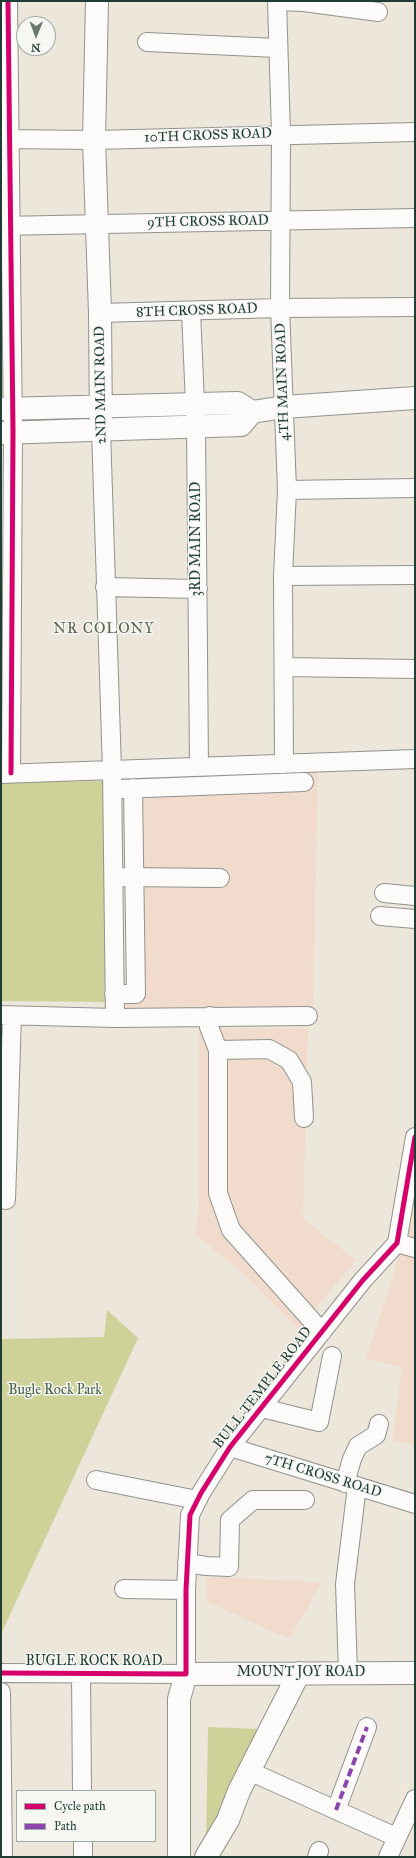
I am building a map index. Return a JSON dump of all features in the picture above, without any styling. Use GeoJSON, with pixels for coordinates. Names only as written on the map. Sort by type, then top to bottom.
{"type":"FeatureCollection","features":[{"type":"Feature","properties":{"kind":"main road","name":"2ND MAIN ROAD"},"geometry":{"type":"LineString","coordinates":[[97,1],[94,140],[100,313],[101,430]]}},
{"type":"Feature","properties":{"kind":"main road"},"geometry":{"type":"LineString","coordinates":[[7,433],[241,425],[252,412],[284,407],[415,398]]}},
{"type":"Feature","properties":{"kind":"main road"},"geometry":{"type":"LineString","coordinates":[[7,409],[238,403],[252,412]]}},
{"type":"Feature","properties":{"kind":"main road","name":"MOUNT JOY ROAD"},"geometry":{"type":"LineString","coordinates":[[186,1674],[348,1672],[415,1673]]}},
{"type":"Feature","properties":{"kind":"main road"},"geometry":{"type":"LineString","coordinates":[[206,1857],[228,1820],[239,1791],[299,1673]]}},
{"type":"Feature","properties":{"kind":"main road","name":"BULL TEMPLE ROAD"},"geometry":{"type":"LineString","coordinates":[[179,1857],[179,1699],[186,1674]]}},
{"type":"Feature","properties":{"kind":"main road","name":"BULL TEMPLE ROAD"},"geometry":{"type":"LineString","coordinates":[[186,1674],[193,1697],[194,1857]]}},
{"type":"Feature","properties":{"kind":"street"},"geometry":{"type":"LineString","coordinates":[[8,1],[5,139],[7,409],[6,774],[415,759]]}},
{"type":"Feature","properties":{"kind":"street"},"geometry":{"type":"LineString","coordinates":[[277,1],[304,2],[378,12]]}},
{"type":"Feature","properties":{"kind":"street","name":"4TH MAIN ROAD"},"geometry":{"type":"LineString","coordinates":[[277,1],[277,48],[281,134],[280,308],[287,490],[283,576],[284,764]]}},
{"type":"Feature","properties":{"kind":"street"},"geometry":{"type":"LineString","coordinates":[[148,42],[277,48]]}},
{"type":"Feature","properties":{"kind":"street","name":"10TH CROSS ROAD"},"geometry":{"type":"LineString","coordinates":[[5,139],[94,140],[281,134],[415,132]]}},
{"type":"Feature","properties":{"kind":"street","name":"9TH CROSS ROAD"},"geometry":{"type":"LineString","coordinates":[[6,226],[415,218]]}},
{"type":"Feature","properties":{"kind":"street","name":"8TH CROSS ROAD"},"geometry":{"type":"LineString","coordinates":[[100,313],[280,308],[415,307]]}},
{"type":"Feature","properties":{"kind":"street","name":"3RD MAIN ROAD"},"geometry":{"type":"LineString","coordinates":[[191,311],[196,427],[199,767]]}},
{"type":"Feature","properties":{"kind":"street","name":"2ND MAIN ROAD"},"geometry":{"type":"LineString","coordinates":[[101,430],[112,770],[115,1018]]}},
{"type":"Feature","properties":{"kind":"street"},"geometry":{"type":"LineString","coordinates":[[287,490],[415,488]]}},
{"type":"Feature","properties":{"kind":"street"},"geometry":{"type":"LineString","coordinates":[[283,576],[415,575]]}},
{"type":"Feature","properties":{"kind":"street"},"geometry":{"type":"LineString","coordinates":[[105,587],[198,589]]}},
{"type":"Feature","properties":{"kind":"street"},"geometry":{"type":"LineString","coordinates":[[284,667],[415,669]]}},
{"type":"Feature","properties":{"kind":"street"},"geometry":{"type":"LineString","coordinates":[[112,789],[304,782]]}},
{"type":"Feature","properties":{"kind":"street"},"geometry":{"type":"LineString","coordinates":[[114,994],[136,994],[133,788]]}},
{"type":"Feature","properties":{"kind":"street"},"geometry":{"type":"LineString","coordinates":[[113,877],[220,878]]}},
{"type":"Feature","properties":{"kind":"street"},"geometry":{"type":"LineString","coordinates":[[384,893],[415,896]]}},
{"type":"Feature","properties":{"kind":"street"},"geometry":{"type":"LineString","coordinates":[[380,916],[415,919]]}},
{"type":"Feature","properties":{"kind":"street"},"geometry":{"type":"LineString","coordinates":[[6,1200],[7,1015],[115,1018],[308,1016]]}},
{"type":"Feature","properties":{"kind":"street"},"geometry":{"type":"LineString","coordinates":[[210,1016],[209,1027],[218,1050],[218,1193],[231,1230],[322,1332]]}},
{"type":"Feature","properties":{"kind":"street"},"geometry":{"type":"LineString","coordinates":[[218,1050],[269,1049],[289,1060],[302,1082],[304,1118]]}},
{"type":"Feature","properties":{"kind":"street"},"geometry":{"type":"LineString","coordinates":[[415,1138],[397,1243],[415,1248]]}},
{"type":"Feature","properties":{"kind":"street","name":"BULL TEMPLE ROAD"},"geometry":{"type":"LineString","coordinates":[[186,1674],[186,1590],[190,1515],[197,1500],[230,1447],[363,1280],[397,1243]]}},
{"type":"Feature","properties":{"kind":"street"},"geometry":{"type":"LineString","coordinates":[[262,1408],[319,1422],[332,1356]]}},
{"type":"Feature","properties":{"kind":"street"},"geometry":{"type":"LineString","coordinates":[[348,1672],[346,1584],[352,1459],[358,1446],[376,1435],[379,1424]]}},
{"type":"Feature","properties":{"kind":"street","name":"7TH CROSS ROAD"},"geometry":{"type":"LineString","coordinates":[[230,1447],[415,1504]]}},
{"type":"Feature","properties":{"kind":"street"},"geometry":{"type":"LineString","coordinates":[[96,1480],[197,1500]]}},
{"type":"Feature","properties":{"kind":"street"},"geometry":{"type":"LineString","coordinates":[[187,1563],[229,1567],[230,1520],[253,1500],[305,1500]]}},
{"type":"Feature","properties":{"kind":"street"},"geometry":{"type":"LineString","coordinates":[[124,1589],[186,1590]]}},
{"type":"Feature","properties":{"kind":"street","name":"BUGLE ROCK ROAD"},"geometry":{"type":"LineString","coordinates":[[1,1673],[186,1674]]}},
{"type":"Feature","properties":{"kind":"street"},"geometry":{"type":"LineString","coordinates":[[81,1674],[82,1790]]}},
{"type":"Feature","properties":{"kind":"street"},"geometry":{"type":"LineString","coordinates":[[1,1692],[3,1857]]}},
{"type":"Feature","properties":{"kind":"street"},"geometry":{"type":"LineString","coordinates":[[336,1810],[367,1727]]}},
{"type":"Feature","properties":{"kind":"street"},"geometry":{"type":"LineString","coordinates":[[249,1771],[396,1837]]}},
{"type":"Feature","properties":{"kind":"street"},"geometry":{"type":"LineString","coordinates":[[388,1857],[415,1799]]}},
{"type":"Feature","properties":{"kind":"street"},"geometry":{"type":"LineString","coordinates":[[83,1842],[83,1857]]}},
{"type":"Feature","properties":{"kind":"shaded area"},"geometry":{"type":"Polygon","coordinates":[[[318,770],[313,1009],[127,1009],[124,775],[318,770]]]}},
{"type":"Feature","properties":{"kind":"shaded area"},"geometry":{"type":"Polygon","coordinates":[[[308,1028],[303,1219],[356,1260],[298,1329],[238,1269],[195,1234],[199,1206],[199,1029],[308,1028]]]}},
{"type":"Feature","properties":{"kind":"shaded area"},"geometry":{"type":"Polygon","coordinates":[[[415,1206],[415,1445],[393,1440],[402,1367],[366,1359],[415,1206]]]}},
{"type":"Feature","properties":{"kind":"shaded area"},"geometry":{"type":"Polygon","coordinates":[[[206,1577],[322,1582],[289,1639],[206,1601],[206,1577]]]}},
{"type":"Feature","properties":{"kind":"green space"},"geometry":{"type":"Polygon","coordinates":[[[1,302],[5,302],[6,400],[1,400],[1,302]]]}},
{"type":"Feature","properties":{"kind":"green space"},"geometry":{"type":"Polygon","coordinates":[[[104,781],[105,1002],[1,1001],[1,782],[104,781]]]}},
{"type":"Feature","properties":{"kind":"green space","name":"Bugle Rock Park"},"geometry":{"type":"Polygon","coordinates":[[[107,1310],[138,1338],[1,1634],[1,1339],[104,1337],[107,1310]]]}},
{"type":"Feature","properties":{"kind":"green space"},"geometry":{"type":"Polygon","coordinates":[[[208,1727],[257,1729],[235,1789],[206,1847],[208,1727]]]}},
{"type":"Feature","properties":{"kind":"marked path"},"geometry":{"type":"LineString","coordinates":[[336,1810],[367,1727]]}},
{"type":"Feature","properties":{"kind":"cycle path"},"geometry":{"type":"LineString","coordinates":[[8,1],[13,432],[11,773]]}},
{"type":"Feature","properties":{"kind":"cycle path"},"geometry":{"type":"LineString","coordinates":[[1,1673],[186,1674],[186,1590],[190,1515],[201,1493],[230,1447],[363,1280],[397,1243],[415,1137]]}},
{"type":"Feature","properties":{"kind":"district","name":"NR COLONY"},"geometry":{"type":"Point","coordinates":[104,629]}}]}
